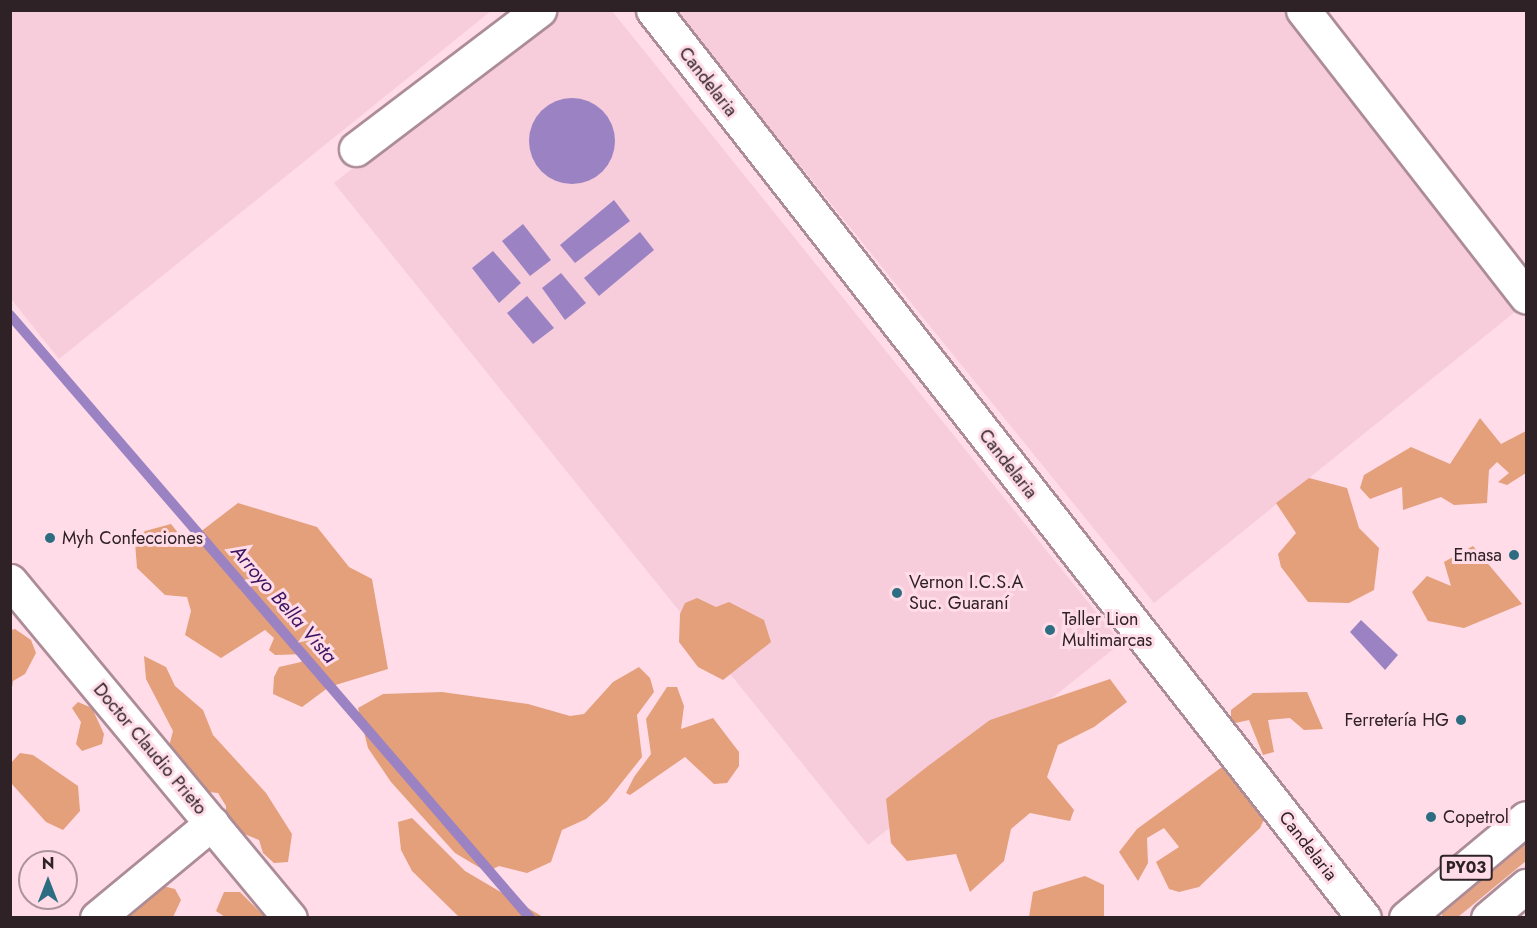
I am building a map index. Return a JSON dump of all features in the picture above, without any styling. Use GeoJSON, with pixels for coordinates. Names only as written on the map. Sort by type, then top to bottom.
{"type":"FeatureCollection","features":[{"type":"Feature","properties":{"kind":"main road"},"geometry":{"type":"LineString","coordinates":[[356,149],[539,10]]}},
{"type":"Feature","properties":{"kind":"main road","name":"Candelaria"},"geometry":{"type":"LineString","coordinates":[[653,10],[1364,918]]}},
{"type":"Feature","properties":{"kind":"main road"},"geometry":{"type":"LineString","coordinates":[[1303,10],[1527,296]]}},
{"type":"Feature","properties":{"kind":"main road","name":"Doctor Claudio Prieto"},"geometry":{"type":"LineString","coordinates":[[10,581],[290,918]]}},
{"type":"Feature","properties":{"kind":"main road","name":"PY03"},"geometry":{"type":"LineString","coordinates":[[1406,918],[1527,818]]}},
{"type":"Feature","properties":{"kind":"main road"},"geometry":{"type":"LineString","coordinates":[[97,918],[212,823]]}},
{"type":"Feature","properties":{"kind":"main road","name":"PY03"},"geometry":{"type":"LineString","coordinates":[[1488,918],[1527,886]]}},
{"type":"Feature","properties":{"kind":"shaded area"},"geometry":{"type":"Polygon","coordinates":[[[10,11],[491,11],[59,359],[11,299],[10,11]]]}},
{"type":"Feature","properties":{"kind":"shaded area"},"geometry":{"type":"Polygon","coordinates":[[[551,11],[612,11],[1121,643],[868,845],[334,183],[551,11]]]}},
{"type":"Feature","properties":{"kind":"shaded area"},"geometry":{"type":"Polygon","coordinates":[[[675,11],[1284,11],[1526,303],[1154,603],[675,11]]]}},
{"type":"Feature","properties":{"kind":"shaded area"},"geometry":{"type":"Polygon","coordinates":[[[572,98],[588,102],[602,111],[611,125],[615,141],[611,157],[602,171],[588,180],[572,184],[556,180],[542,171],[533,157],[529,141],[533,125],[542,111],[556,102],[572,98]]]}},
{"type":"Feature","properties":{"kind":"shaded area"},"geometry":{"type":"Polygon","coordinates":[[[614,200],[630,221],[575,263],[560,245],[614,200]]]}},
{"type":"Feature","properties":{"kind":"shaded area"},"geometry":{"type":"Polygon","coordinates":[[[523,224],[551,260],[530,276],[502,241],[523,224]]]}},
{"type":"Feature","properties":{"kind":"shaded area"},"geometry":{"type":"Polygon","coordinates":[[[640,232],[654,250],[599,296],[584,278],[640,232]]]}},
{"type":"Feature","properties":{"kind":"shaded area"},"geometry":{"type":"Polygon","coordinates":[[[493,251],[521,283],[499,303],[472,268],[493,251]]]}},
{"type":"Feature","properties":{"kind":"shaded area"},"geometry":{"type":"Polygon","coordinates":[[[561,273],[586,303],[565,320],[542,288],[561,273]]]}},
{"type":"Feature","properties":{"kind":"shaded area"},"geometry":{"type":"Polygon","coordinates":[[[527,296],[554,328],[533,344],[507,313],[527,296]]]}},
{"type":"Feature","properties":{"kind":"shaded area"},"geometry":{"type":"Polygon","coordinates":[[[1480,418],[1501,444],[1526,431],[1526,473],[1507,485],[1498,482],[1509,473],[1497,462],[1489,470],[1487,503],[1454,505],[1441,497],[1403,510],[1402,487],[1370,499],[1360,488],[1364,475],[1411,447],[1450,464],[1480,418]]]}},
{"type":"Feature","properties":{"kind":"shaded area"},"geometry":{"type":"Polygon","coordinates":[[[1309,478],[1347,488],[1359,528],[1379,548],[1374,590],[1349,603],[1308,602],[1281,567],[1278,554],[1296,533],[1276,503],[1309,478]]]}},
{"type":"Feature","properties":{"kind":"shaded area"},"geometry":{"type":"Polygon","coordinates":[[[238,503],[317,527],[349,567],[372,579],[388,669],[329,687],[302,707],[273,694],[274,677],[279,667],[301,662],[306,654],[275,655],[269,650],[274,638],[265,630],[221,658],[185,635],[191,611],[187,597],[165,595],[137,568],[135,542],[145,531],[171,524],[183,539],[195,536],[238,503]]]}},
{"type":"Feature","properties":{"kind":"shaded area"},"geometry":{"type":"Polygon","coordinates":[[[1473,546],[1522,604],[1464,628],[1428,621],[1412,592],[1427,576],[1451,586],[1444,562],[1473,546]]]}},
{"type":"Feature","properties":{"kind":"shaded area"},"geometry":{"type":"Polygon","coordinates":[[[697,598],[716,607],[729,602],[764,620],[771,642],[723,680],[698,667],[679,642],[680,614],[685,603],[697,598]]]}},
{"type":"Feature","properties":{"kind":"shaded area"},"geometry":{"type":"Polygon","coordinates":[[[1361,620],[1398,655],[1385,670],[1350,632],[1361,620]]]}},
{"type":"Feature","properties":{"kind":"shaded area"},"geometry":{"type":"Polygon","coordinates":[[[15,629],[31,640],[36,653],[25,674],[13,681],[11,694],[11,630],[15,629]]]}},
{"type":"Feature","properties":{"kind":"shaded area"},"geometry":{"type":"Polygon","coordinates":[[[144,656],[166,667],[175,686],[203,710],[213,735],[266,793],[292,834],[288,862],[274,863],[263,853],[259,840],[237,831],[226,820],[226,806],[218,793],[198,791],[167,754],[173,731],[146,679],[144,656]]]}},
{"type":"Feature","properties":{"kind":"shaded area"},"geometry":{"type":"Polygon","coordinates":[[[639,667],[650,678],[654,692],[637,715],[642,757],[607,801],[586,819],[562,830],[551,862],[527,873],[499,866],[487,872],[455,853],[391,782],[368,748],[358,708],[383,694],[442,692],[528,704],[570,716],[584,714],[613,682],[639,667]]]}},
{"type":"Feature","properties":{"kind":"shaded area"},"geometry":{"type":"Polygon","coordinates":[[[1110,679],[1127,702],[1094,727],[1058,745],[1047,777],[1074,810],[1070,821],[1030,813],[1011,829],[1004,861],[970,892],[956,854],[907,861],[891,843],[886,799],[928,766],[990,720],[1110,679]]]}},
{"type":"Feature","properties":{"kind":"shaded area"},"geometry":{"type":"Polygon","coordinates":[[[667,687],[677,687],[684,706],[681,729],[713,718],[739,752],[739,766],[727,783],[714,784],[685,757],[630,795],[626,793],[634,777],[651,754],[646,719],[667,687]]]}},
{"type":"Feature","properties":{"kind":"shaded area"},"geometry":{"type":"Polygon","coordinates":[[[1307,692],[1323,729],[1304,730],[1290,718],[1268,720],[1274,752],[1263,755],[1249,720],[1231,724],[1231,710],[1253,693],[1307,692]]]}},
{"type":"Feature","properties":{"kind":"shaded area"},"geometry":{"type":"Polygon","coordinates":[[[78,702],[92,708],[104,734],[102,744],[82,751],[76,744],[81,722],[72,708],[78,702]]]}},
{"type":"Feature","properties":{"kind":"shaded area"},"geometry":{"type":"Polygon","coordinates":[[[20,753],[33,755],[78,786],[80,811],[63,830],[46,822],[11,783],[11,763],[20,753]]]}},
{"type":"Feature","properties":{"kind":"shaded area"},"geometry":{"type":"Polygon","coordinates":[[[1222,767],[1269,809],[1260,828],[1199,887],[1179,892],[1169,889],[1156,862],[1179,847],[1164,828],[1147,838],[1148,863],[1138,881],[1119,852],[1137,829],[1222,767]]]}},
{"type":"Feature","properties":{"kind":"shaded area"},"geometry":{"type":"Polygon","coordinates":[[[412,818],[465,871],[543,917],[459,917],[412,871],[401,850],[398,822],[412,818]]]}},
{"type":"Feature","properties":{"kind":"shaded area"},"geometry":{"type":"Polygon","coordinates":[[[1526,841],[1526,861],[1458,917],[1442,917],[1442,910],[1526,841]]]}},
{"type":"Feature","properties":{"kind":"shaded area"},"geometry":{"type":"Polygon","coordinates":[[[1085,876],[1104,885],[1104,917],[1029,917],[1033,892],[1085,876]]]}},
{"type":"Feature","properties":{"kind":"shaded area"},"geometry":{"type":"Polygon","coordinates":[[[163,886],[175,889],[181,900],[173,917],[128,918],[163,886]]]}},
{"type":"Feature","properties":{"kind":"shaded area"},"geometry":{"type":"Polygon","coordinates":[[[224,892],[240,892],[265,917],[225,917],[216,911],[224,892]]]}},
{"type":"Feature","properties":{"kind":"waterway","name":"Arroyo Bella Vista"},"geometry":{"type":"LineString","coordinates":[[10,315],[530,918]]}},
{"type":"Feature","properties":{"kind":"place","name":"Myh Confecciones"},"geometry":{"type":"Point","coordinates":[50,538]}},
{"type":"Feature","properties":{"kind":"place","name":"Emasa"},"geometry":{"type":"Point","coordinates":[1514,555]}},
{"type":"Feature","properties":{"kind":"place","name":"Vernon I.C.S.A Suc. Guaraní"},"geometry":{"type":"Point","coordinates":[897,593]}},
{"type":"Feature","properties":{"kind":"place","name":"Taller Lion Multimarcas"},"geometry":{"type":"Point","coordinates":[1050,630]}},
{"type":"Feature","properties":{"kind":"place","name":"Ferretería HG"},"geometry":{"type":"Point","coordinates":[1461,720]}},
{"type":"Feature","properties":{"kind":"place","name":"Copetrol"},"geometry":{"type":"Point","coordinates":[1431,817]}}]}
